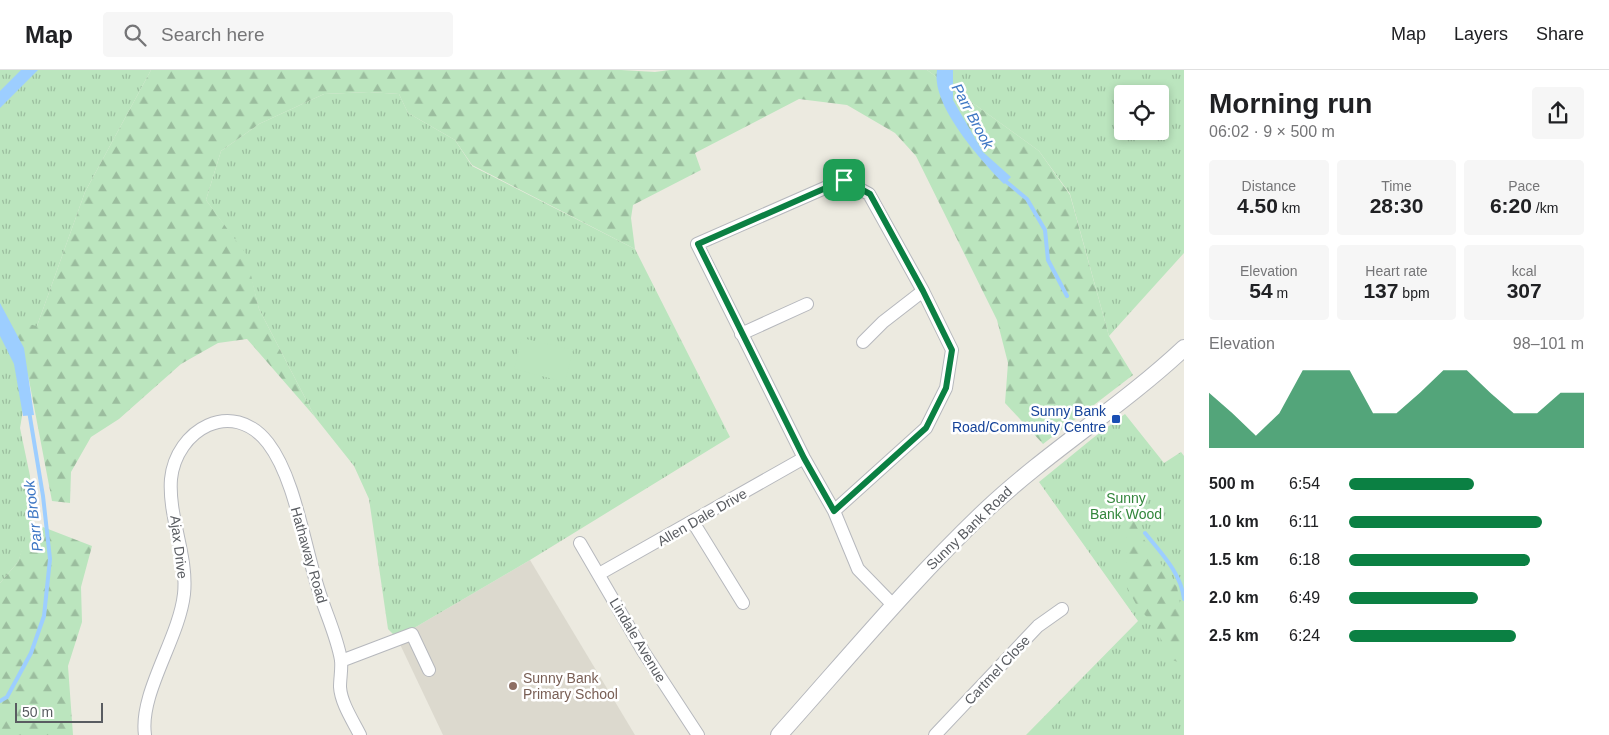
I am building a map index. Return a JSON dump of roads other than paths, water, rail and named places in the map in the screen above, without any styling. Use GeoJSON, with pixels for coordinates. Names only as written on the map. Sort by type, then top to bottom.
{"type":"FeatureCollection","features":[{"type":"Feature","properties":{"kind":"street"},"geometry":{"type":"LineString","coordinates":[[834,511],[926,428],[946,388],[952,350],[923,291],[870,194],[844,180],[698,244],[804,458],[834,511],[858,569],[894,606]]}},
{"type":"Feature","properties":{"kind":"street"},"geometry":{"type":"LineString","coordinates":[[863,342],[883,322],[923,291]]}},
{"type":"Feature","properties":{"kind":"street"},"geometry":{"type":"LineString","coordinates":[[741,334],[807,304]]}},
{"type":"Feature","properties":{"kind":"street","name":"Sunny Bank Road"},"geometry":{"type":"LineString","coordinates":[[779,735],[894,606],[987,508],[1047,456],[1183,351]]}},
{"type":"Feature","properties":{"kind":"street","name":"Hathaway Road"},"geometry":{"type":"LineString","coordinates":[[207,426],[225,420],[244,423],[262,437],[278,458],[285,473],[341,661],[340,688],[344,703],[360,735]]}},
{"type":"Feature","properties":{"kind":"street","name":"Ajax Drive"},"geometry":{"type":"LineString","coordinates":[[144,735],[148,702],[179,620],[184,594],[185,569],[172,495],[172,478],[176,461],[184,447],[194,434],[207,426]]}},
{"type":"Feature","properties":{"kind":"street","name":"Allen Dale Drive"},"geometry":{"type":"LineString","coordinates":[[599,574],[804,458]]}},
{"type":"Feature","properties":{"kind":"street"},"geometry":{"type":"LineString","coordinates":[[693,522],[743,603]]}},
{"type":"Feature","properties":{"kind":"street","name":"Lindale Avenue"},"geometry":{"type":"LineString","coordinates":[[580,543],[643,650],[698,735]]}},
{"type":"Feature","properties":{"kind":"street","name":"Cartmel Close"},"geometry":{"type":"LineString","coordinates":[[935,735],[1038,626],[1062,609]]}},
{"type":"Feature","properties":{"kind":"street"},"geometry":{"type":"LineString","coordinates":[[341,661],[412,634],[429,670]]}},
{"type":"Feature","properties":{"kind":"water"},"geometry":{"type":"Polygon","coordinates":[[[21,70],[38,70],[0,108],[0,91],[21,70]]]}},
{"type":"Feature","properties":{"kind":"water"},"geometry":{"type":"Polygon","coordinates":[[[937,70],[953,70],[953,100],[983,152],[1011,177],[1004,184],[971,147],[949,116],[937,84],[937,70]]]}},
{"type":"Feature","properties":{"kind":"water"},"geometry":{"type":"Polygon","coordinates":[[[0,303],[24,348],[34,415],[23,416],[14,364],[0,336],[0,303]]]}},
{"type":"Feature","properties":{"kind":"waterway","name":"Parr Brook"},"geometry":{"type":"LineString","coordinates":[[1003,179],[1027,199],[1045,230],[1048,260],[1067,296]]}},
{"type":"Feature","properties":{"kind":"waterway","name":"Parr Brook"},"geometry":{"type":"LineString","coordinates":[[0,701],[7,697],[31,653],[44,616],[50,559],[43,496],[29,411]]}},
{"type":"Feature","properties":{"kind":"waterway","name":"Parr Brook"},"geometry":{"type":"LineString","coordinates":[[1145,533],[1175,572],[1184,599]]}},
{"type":"Feature","properties":{"kind":"place","name":"Sunny Bank Road/Community Centre"},"geometry":{"type":"Point","coordinates":[1116,419]}},
{"type":"Feature","properties":{"kind":"place","name":"Sunny Bank Primary School"},"geometry":{"type":"Point","coordinates":[513,686]}},
{"type":"Feature","properties":{"kind":"park label","name":"Sunny Bank Wood"},"geometry":{"type":"Point","coordinates":[1126,506]}}]}
